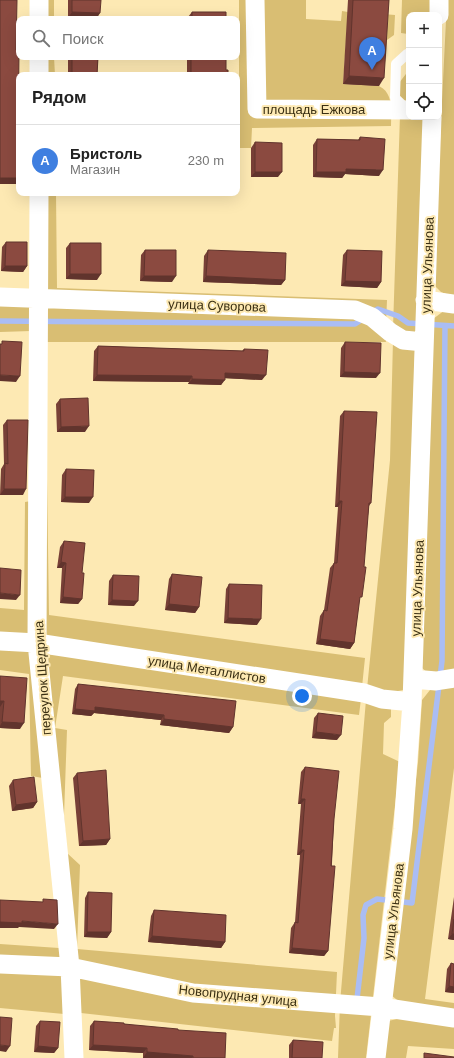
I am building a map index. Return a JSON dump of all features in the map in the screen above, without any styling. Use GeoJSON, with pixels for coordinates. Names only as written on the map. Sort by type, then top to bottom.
{"type":"FeatureCollection","features":[{"type":"Feature","properties":{"kind":"street"},"geometry":{"type":"LineString","coordinates":[[39,0],[39,16]]}},
{"type":"Feature","properties":{"kind":"street","name":"площадь Ежкова"},"geometry":{"type":"LineString","coordinates":[[255,0],[257,109],[406,110]]}},
{"type":"Feature","properties":{"kind":"street"},"geometry":{"type":"LineString","coordinates":[[439,12],[440,0]]}},
{"type":"Feature","properties":{"kind":"street"},"geometry":{"type":"LineString","coordinates":[[39,60],[39,72]]}},
{"type":"Feature","properties":{"kind":"street","name":"улица Ульянова"},"geometry":{"type":"LineString","coordinates":[[376,1058],[403,829],[414,679],[432,120]]}},
{"type":"Feature","properties":{"kind":"street","name":"переулок Щедрина"},"geometry":{"type":"LineString","coordinates":[[39,196],[40,297],[37,643],[70,967],[74,1058]]}},
{"type":"Feature","properties":{"kind":"street","name":"улица Суворова"},"geometry":{"type":"LineString","coordinates":[[0,297],[40,297],[356,310],[372,317],[390,332],[403,340],[424,342]]}},
{"type":"Feature","properties":{"kind":"street"},"geometry":{"type":"LineString","coordinates":[[425,300],[454,304]]}},
{"type":"Feature","properties":{"kind":"street","name":"улица Металлистов"},"geometry":{"type":"LineString","coordinates":[[0,641],[37,643],[364,693],[382,699],[412,702]]}},
{"type":"Feature","properties":{"kind":"street"},"geometry":{"type":"LineString","coordinates":[[414,679],[436,681],[454,678]]}},
{"type":"Feature","properties":{"kind":"street","name":"Новопрудная улица"},"geometry":{"type":"LineString","coordinates":[[0,964],[70,967],[193,993],[381,1007],[454,1018]]}},
{"type":"Feature","properties":{"kind":"lane"},"geometry":{"type":"LineString","coordinates":[[406,56],[396,64],[395,98],[406,108]]}},
{"type":"Feature","properties":{"kind":"shaded area"},"geometry":{"type":"Polygon","coordinates":[[[43,0],[54,0],[54,16],[43,16],[43,0]]]}},
{"type":"Feature","properties":{"kind":"shaded area"},"geometry":{"type":"Polygon","coordinates":[[[239,0],[306,0],[306,19],[341,21],[342,11],[348,12],[343,84],[379,86],[384,89],[391,103],[391,126],[252,128],[251,148],[240,148],[239,0]]]}},
{"type":"Feature","properties":{"kind":"shaded area"},"geometry":{"type":"Polygon","coordinates":[[[402,0],[432,0],[431,12],[406,12],[406,34],[401,33],[402,0]]]}},
{"type":"Feature","properties":{"kind":"shaded area"},"geometry":{"type":"Polygon","coordinates":[[[447,0],[454,0],[454,297],[441,292],[433,284],[447,0]]]}},
{"type":"Feature","properties":{"kind":"shaded area"},"geometry":{"type":"Polygon","coordinates":[[[383,14],[395,15],[394,35],[387,40],[384,74],[383,14]]]}},
{"type":"Feature","properties":{"kind":"shaded area"},"geometry":{"type":"Polygon","coordinates":[[[43,60],[54,60],[55,72],[43,72],[43,60]]]}},
{"type":"Feature","properties":{"kind":"shaded area"},"geometry":{"type":"Polygon","coordinates":[[[406,74],[406,101],[399,95],[399,83],[406,74]]]}},
{"type":"Feature","properties":{"kind":"shaded area"},"geometry":{"type":"Polygon","coordinates":[[[400,115],[406,116],[406,120],[424,120],[417,335],[393,328],[400,115]]]}},
{"type":"Feature","properties":{"kind":"shaded area"},"geometry":{"type":"Polygon","coordinates":[[[44,196],[56,196],[57,288],[387,300],[386,324],[375,314],[45,294],[44,196]]]}},
{"type":"Feature","properties":{"kind":"shaded area"},"geometry":{"type":"Polygon","coordinates":[[[0,302],[32,303],[34,639],[0,637],[0,608],[24,610],[25,502],[31,501],[31,331],[0,332],[0,302]]]}},
{"type":"Feature","properties":{"kind":"shaded area"},"geometry":{"type":"Polygon","coordinates":[[[44,303],[354,315],[385,336],[386,342],[45,342],[49,615],[365,658],[362,687],[40,639],[44,303]]]}},
{"type":"Feature","properties":{"kind":"shaded area"},"geometry":{"type":"Polygon","coordinates":[[[445,310],[454,312],[454,673],[429,674],[422,668],[433,319],[445,310]]]}},
{"type":"Feature","properties":{"kind":"shaded area"},"geometry":{"type":"Polygon","coordinates":[[[393,340],[415,350],[404,690],[386,693],[367,689],[390,460],[393,340]]]}},
{"type":"Feature","properties":{"kind":"shaded area"},"geometry":{"type":"Polygon","coordinates":[[[0,645],[35,648],[43,778],[31,776],[29,674],[0,670],[0,645]]]}},
{"type":"Feature","properties":{"kind":"shaded area"},"geometry":{"type":"Polygon","coordinates":[[[39,648],[361,699],[359,715],[63,676],[55,728],[67,730],[64,816],[67,853],[80,865],[77,949],[337,972],[335,1016],[336,1028],[334,1028],[332,1041],[81,1013],[73,965],[39,648]]]}},
{"type":"Feature","properties":{"kind":"shaded area"},"geometry":{"type":"Polygon","coordinates":[[[454,684],[454,768],[425,999],[454,1003],[454,1013],[402,1004],[391,995],[418,762],[422,700],[430,690],[454,684]]]}},
{"type":"Feature","properties":{"kind":"shaded area"},"geometry":{"type":"Polygon","coordinates":[[[366,700],[391,708],[391,717],[384,723],[383,754],[400,762],[366,1058],[338,1058],[340,1003],[366,700]]]}},
{"type":"Feature","properties":{"kind":"shaded area"},"geometry":{"type":"Polygon","coordinates":[[[0,944],[59,948],[66,963],[0,960],[0,944]]]}},
{"type":"Feature","properties":{"kind":"shaded area"},"geometry":{"type":"Polygon","coordinates":[[[0,967],[66,971],[64,1014],[0,1008],[0,967]]]}},
{"type":"Feature","properties":{"kind":"shaded area"},"geometry":{"type":"Polygon","coordinates":[[[402,1018],[454,1026],[454,1049],[408,1046],[406,1058],[384,1058],[388,1021],[402,1018]]]}},
{"type":"Feature","properties":{"kind":"building"},"geometry":{"type":"Polygon","coordinates":[[[0,0],[17,0],[16,60],[19,60],[19,72],[16,72],[16,178],[0,178],[0,0]]]}},
{"type":"Feature","properties":{"kind":"building"},"geometry":{"type":"Polygon","coordinates":[[[72,0],[101,0],[100,13],[72,12],[72,0]]]}},
{"type":"Feature","properties":{"kind":"building"},"geometry":{"type":"Polygon","coordinates":[[[353,0],[389,0],[384,78],[349,76],[353,0]]]}},
{"type":"Feature","properties":{"kind":"building"},"geometry":{"type":"Polygon","coordinates":[[[192,12],[226,12],[226,16],[192,16],[192,12]]]}},
{"type":"Feature","properties":{"kind":"building"},"geometry":{"type":"Polygon","coordinates":[[[72,60],[98,60],[97,72],[72,72],[72,60]]]}},
{"type":"Feature","properties":{"kind":"building"},"geometry":{"type":"Polygon","coordinates":[[[191,60],[226,60],[226,70],[228,70],[228,72],[191,72],[191,60]]]}},
{"type":"Feature","properties":{"kind":"building"},"geometry":{"type":"Polygon","coordinates":[[[360,137],[385,139],[383,170],[346,169],[346,172],[316,172],[317,139],[360,140],[360,137]]]}},
{"type":"Feature","properties":{"kind":"building"},"geometry":{"type":"Polygon","coordinates":[[[255,142],[282,143],[282,172],[255,172],[255,142]]]}},
{"type":"Feature","properties":{"kind":"building"},"geometry":{"type":"Polygon","coordinates":[[[6,242],[27,242],[27,266],[5,266],[6,242]]]}},
{"type":"Feature","properties":{"kind":"building"},"geometry":{"type":"Polygon","coordinates":[[[70,243],[101,243],[101,274],[70,274],[70,243]]]}},
{"type":"Feature","properties":{"kind":"building"},"geometry":{"type":"Polygon","coordinates":[[[145,250],[176,250],[176,276],[144,276],[145,250]]]}},
{"type":"Feature","properties":{"kind":"building"},"geometry":{"type":"Polygon","coordinates":[[[208,250],[286,253],[285,280],[206,276],[208,250]]]}},
{"type":"Feature","properties":{"kind":"building"},"geometry":{"type":"Polygon","coordinates":[[[347,250],[382,251],[381,282],[345,281],[347,250]]]}},
{"type":"Feature","properties":{"kind":"building"},"geometry":{"type":"Polygon","coordinates":[[[2,341],[22,342],[20,376],[0,375],[0,344],[2,344],[2,341]]]}},
{"type":"Feature","properties":{"kind":"building"},"geometry":{"type":"Polygon","coordinates":[[[345,342],[381,343],[380,373],[344,372],[345,342]]]}},
{"type":"Feature","properties":{"kind":"building"},"geometry":{"type":"Polygon","coordinates":[[[98,346],[244,351],[244,349],[268,350],[266,375],[225,373],[225,380],[192,379],[192,376],[97,375],[98,346]]]}},
{"type":"Feature","properties":{"kind":"building"},"geometry":{"type":"Polygon","coordinates":[[[88,398],[89,426],[61,427],[60,399],[88,398]]]}},
{"type":"Feature","properties":{"kind":"building"},"geometry":{"type":"Polygon","coordinates":[[[344,411],[377,412],[371,503],[369,503],[364,567],[366,567],[362,597],[360,597],[354,643],[320,639],[324,610],[327,611],[334,563],[337,563],[342,501],[339,501],[344,411]]]}},
{"type":"Feature","properties":{"kind":"building"},"geometry":{"type":"Polygon","coordinates":[[[7,420],[28,420],[26,489],[4,489],[5,463],[8,464],[7,420]]]}},
{"type":"Feature","properties":{"kind":"building"},"geometry":{"type":"Polygon","coordinates":[[[66,469],[94,470],[93,497],[65,497],[66,469]]]}},
{"type":"Feature","properties":{"kind":"building"},"geometry":{"type":"Polygon","coordinates":[[[64,541],[85,543],[82,573],[84,573],[82,599],[63,597],[66,563],[61,562],[64,541]]]}},
{"type":"Feature","properties":{"kind":"building"},"geometry":{"type":"Polygon","coordinates":[[[0,568],[21,570],[20,595],[0,593],[0,568]]]}},
{"type":"Feature","properties":{"kind":"building"},"geometry":{"type":"Polygon","coordinates":[[[172,574],[202,577],[199,607],[169,604],[172,574]]]}},
{"type":"Feature","properties":{"kind":"building"},"geometry":{"type":"Polygon","coordinates":[[[113,575],[139,576],[138,601],[112,600],[113,575]]]}},
{"type":"Feature","properties":{"kind":"building"},"geometry":{"type":"Polygon","coordinates":[[[229,584],[262,585],[261,619],[228,618],[229,584]]]}},
{"type":"Feature","properties":{"kind":"building"},"geometry":{"type":"Polygon","coordinates":[[[0,676],[27,678],[24,723],[2,722],[4,701],[0,701],[0,676]]]}},
{"type":"Feature","properties":{"kind":"building"},"geometry":{"type":"Polygon","coordinates":[[[78,684],[236,701],[233,727],[164,719],[164,715],[95,707],[95,711],[75,709],[78,684]]]}},
{"type":"Feature","properties":{"kind":"building"},"geometry":{"type":"Polygon","coordinates":[[[318,713],[343,716],[341,735],[316,732],[318,713]]]}},
{"type":"Feature","properties":{"kind":"building"},"geometry":{"type":"Polygon","coordinates":[[[305,767],[339,771],[331,866],[335,866],[328,951],[292,948],[295,922],[298,923],[304,850],[301,850],[305,799],[301,799],[305,767]]]}},
{"type":"Feature","properties":{"kind":"building"},"geometry":{"type":"Polygon","coordinates":[[[106,770],[110,839],[83,841],[77,773],[106,770]]]}},
{"type":"Feature","properties":{"kind":"building"},"geometry":{"type":"Polygon","coordinates":[[[34,777],[37,802],[16,805],[13,780],[34,777]]]}},
{"type":"Feature","properties":{"kind":"building"},"geometry":{"type":"Polygon","coordinates":[[[88,892],[112,893],[111,932],[87,932],[88,892]]]}},
{"type":"Feature","properties":{"kind":"building"},"geometry":{"type":"Polygon","coordinates":[[[43,899],[57,900],[58,924],[22,921],[22,923],[0,922],[0,900],[43,902],[43,899]]]}},
{"type":"Feature","properties":{"kind":"building"},"geometry":{"type":"Polygon","coordinates":[[[154,910],[226,915],[225,942],[152,936],[154,910]]]}},
{"type":"Feature","properties":{"kind":"building"},"geometry":{"type":"Polygon","coordinates":[[[454,919],[454,934],[452,934],[454,919]]]}},
{"type":"Feature","properties":{"kind":"building"},"geometry":{"type":"Polygon","coordinates":[[[451,963],[454,964],[454,987],[449,986],[451,963]]]}},
{"type":"Feature","properties":{"kind":"building"},"geometry":{"type":"Polygon","coordinates":[[[0,1017],[12,1018],[10,1046],[0,1045],[0,1017]]]}},
{"type":"Feature","properties":{"kind":"building"},"geometry":{"type":"Polygon","coordinates":[[[40,1021],[60,1022],[58,1048],[38,1046],[40,1021]]]}},
{"type":"Feature","properties":{"kind":"building"},"geometry":{"type":"Polygon","coordinates":[[[94,1021],[124,1023],[178,1030],[226,1033],[225,1058],[193,1058],[193,1056],[147,1052],[147,1048],[93,1045],[94,1021]]]}},
{"type":"Feature","properties":{"kind":"building"},"geometry":{"type":"Polygon","coordinates":[[[293,1040],[323,1042],[322,1058],[292,1058],[293,1040]]]}},
{"type":"Feature","properties":{"kind":"building"},"geometry":{"type":"Polygon","coordinates":[[[424,1053],[454,1057],[454,1058],[424,1058],[424,1053]]]}},
{"type":"Feature","properties":{"kind":"waterway"},"geometry":{"type":"LineString","coordinates":[[371,313],[378,309],[398,316],[408,323],[454,326]]}},
{"type":"Feature","properties":{"kind":"waterway"},"geometry":{"type":"LineString","coordinates":[[0,321],[355,324],[364,318]]}},
{"type":"Feature","properties":{"kind":"waterway"},"geometry":{"type":"LineString","coordinates":[[354,1001],[357,999],[364,938],[363,915],[366,905],[377,899],[412,903],[442,661],[445,326]]}},
{"type":"Feature","properties":{"kind":"place","name":"Бристоль"},"geometry":{"type":"Point","coordinates":[372,70]}}]}
